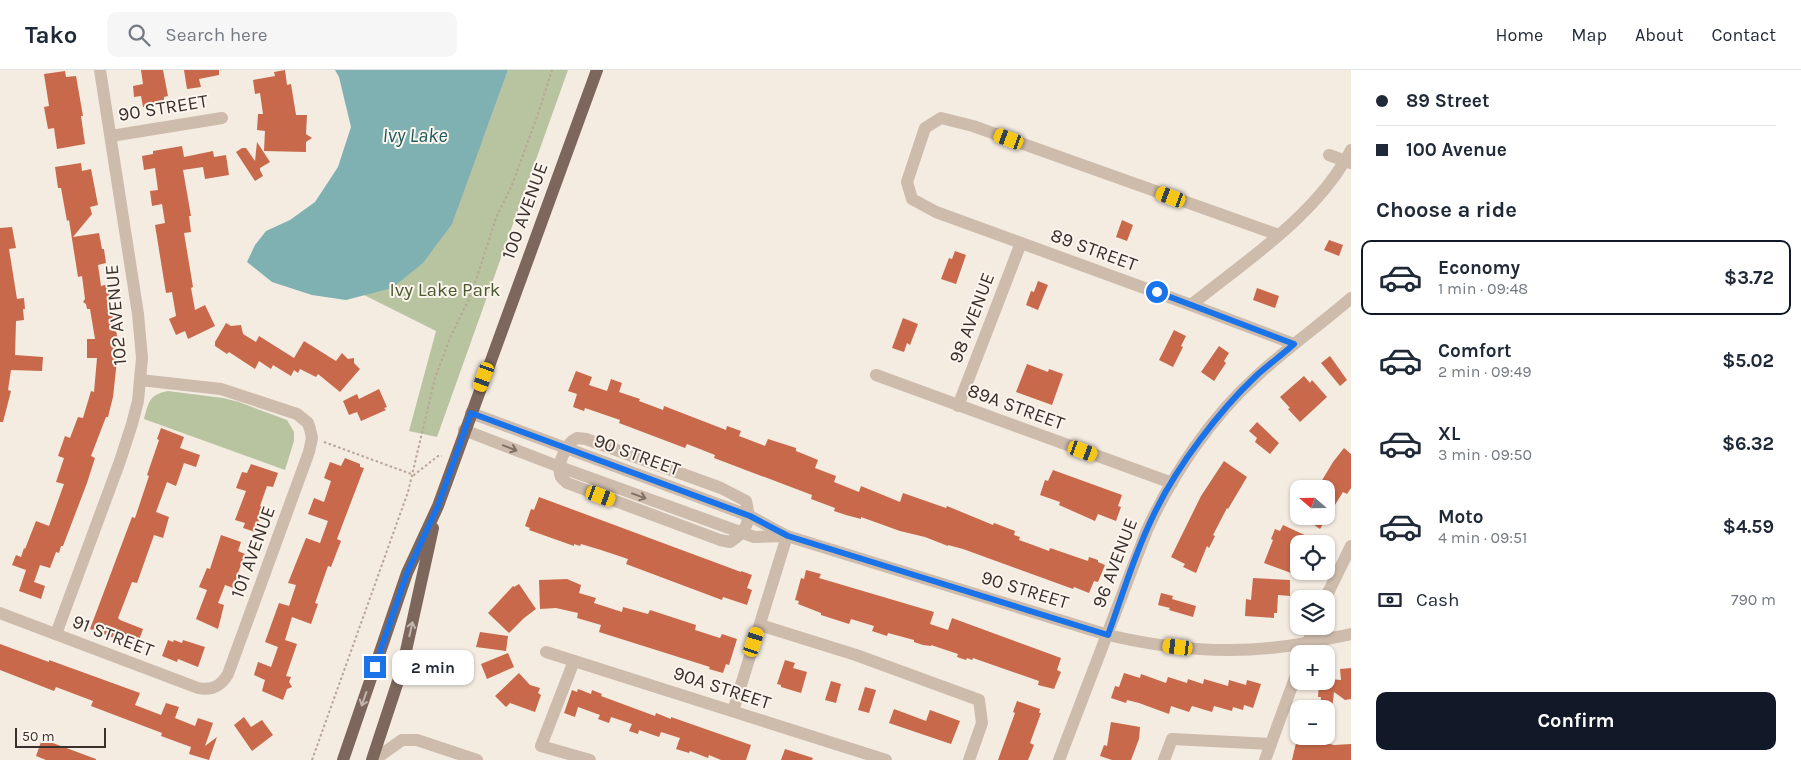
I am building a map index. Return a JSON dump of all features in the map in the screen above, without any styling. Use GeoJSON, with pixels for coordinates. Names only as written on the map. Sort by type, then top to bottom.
{"type":"FeatureCollection","features":[{"type":"Feature","properties":{"kind":"main road","name":"100 AVENUE"},"geometry":{"type":"LineString","coordinates":[[343,760],[407,573],[438,506],[596,70]]}},
{"type":"Feature","properties":{"kind":"main road","name":"100 AVENUE"},"geometry":{"type":"LineString","coordinates":[[373,760],[402,669],[438,506]]}},
{"type":"Feature","properties":{"kind":"street","name":"102 AVENUE"},"geometry":{"type":"LineString","coordinates":[[56,634],[126,443],[138,401],[142,358],[138,314],[100,70]]}},
{"type":"Feature","properties":{"kind":"street","name":"90 STREET"},"geometry":{"type":"LineString","coordinates":[[111,136],[222,118]]}},
{"type":"Feature","properties":{"kind":"street","name":"89 STREET"},"geometry":{"type":"LineString","coordinates":[[1279,236],[973,126],[941,118],[925,128],[908,182],[912,200],[936,212],[1294,344]]}},
{"type":"Feature","properties":{"kind":"street"},"geometry":{"type":"LineString","coordinates":[[1191,305],[1279,236],[1306,210],[1332,181],[1349,158],[1329,155]]}},
{"type":"Feature","properties":{"kind":"street","name":"98 AVENUE"},"geometry":{"type":"LineString","coordinates":[[958,406],[1021,243]]}},
{"type":"Feature","properties":{"kind":"street","name":"96 AVENUE"},"geometry":{"type":"LineString","coordinates":[[1060,760],[1147,530],[1157,508],[1172,483],[1190,455],[1228,406],[1256,376],[1351,298]]}},
{"type":"Feature","properties":{"kind":"street","name":"89A STREET"},"geometry":{"type":"LineString","coordinates":[[876,375],[1172,483]]}},
{"type":"Feature","properties":{"kind":"street"},"geometry":{"type":"LineString","coordinates":[[140,380],[230,391],[297,414],[308,423],[312,438]]}},
{"type":"Feature","properties":{"kind":"street","name":"90 STREET"},"geometry":{"type":"LineString","coordinates":[[471,413],[566,449]]}},
{"type":"Feature","properties":{"kind":"street"},"geometry":{"type":"LineString","coordinates":[[464,430],[560,467],[571,441],[577,438],[595,442],[721,488],[746,500],[750,516],[743,534]]}},
{"type":"Feature","properties":{"kind":"street","name":"101 AVENUE"},"geometry":{"type":"LineString","coordinates":[[214,688],[223,682],[228,674],[309,452],[312,438]]}},
{"type":"Feature","properties":{"kind":"street","name":"90 STREET"},"geometry":{"type":"LineString","coordinates":[[560,467],[561,477],[567,483],[730,542],[743,534],[754,537],[788,536]]}},
{"type":"Feature","properties":{"kind":"street","name":"90 STREET"},"geometry":{"type":"LineString","coordinates":[[750,516],[788,536],[1108,635],[1159,645],[1204,648],[1290,648]]}},
{"type":"Feature","properties":{"kind":"street"},"geometry":{"type":"LineString","coordinates":[[733,711],[788,536]]}},
{"type":"Feature","properties":{"kind":"street"},"geometry":{"type":"LineString","coordinates":[[1329,590],[1351,546]]}},
{"type":"Feature","properties":{"kind":"street","name":"91 STREET"},"geometry":{"type":"LineString","coordinates":[[0,613],[198,688],[214,688]]}},
{"type":"Feature","properties":{"kind":"street"},"geometry":{"type":"LineString","coordinates":[[760,625],[856,655],[979,700],[982,723],[969,760]]}},
{"type":"Feature","properties":{"kind":"street","name":"90 STREET"},"geometry":{"type":"LineString","coordinates":[[1316,645],[1351,634]]}},
{"type":"Feature","properties":{"kind":"street","name":"90A STREET"},"geometry":{"type":"LineString","coordinates":[[546,652],[733,711],[854,755],[886,760]]}},
{"type":"Feature","properties":{"kind":"street"},"geometry":{"type":"LineString","coordinates":[[574,661],[541,746],[590,760]]}},
{"type":"Feature","properties":{"kind":"street"},"geometry":{"type":"LineString","coordinates":[[1265,760],[1291,690]]}},
{"type":"Feature","properties":{"kind":"street"},"geometry":{"type":"LineString","coordinates":[[1164,760],[1172,739],[1271,744]]}},
{"type":"Feature","properties":{"kind":"street"},"geometry":{"type":"LineString","coordinates":[[373,760],[402,740],[417,740],[477,760]]}},
{"type":"Feature","properties":{"kind":"path"},"geometry":{"type":"LineString","coordinates":[[312,760],[408,492],[435,378],[450,338],[474,286],[496,218],[512,185],[552,70]]}},
{"type":"Feature","properties":{"kind":"path"},"geometry":{"type":"LineString","coordinates":[[312,438],[414,475],[438,456],[454,460]]}},
{"type":"Feature","properties":{"kind":"green space","name":"Ivy Lake Park"},"geometry":{"type":"Polygon","coordinates":[[[508,70],[568,70],[437,437],[409,431],[436,331],[364,295],[433,249],[483,138],[508,70]]]}},
{"type":"Feature","properties":{"kind":"green space"},"geometry":{"type":"Polygon","coordinates":[[[168,391],[223,398],[287,420],[294,432],[294,441],[285,470],[144,419],[153,397],[168,391]]]}},
{"type":"Feature","properties":{"kind":"water","name":"Ivy Lake"},"geometry":{"type":"Polygon","coordinates":[[[335,70],[508,70],[452,224],[423,263],[392,288],[346,300],[312,295],[272,282],[247,262],[255,245],[266,231],[290,220],[315,202],[338,167],[351,127],[339,77],[335,70]]]}},
{"type":"Feature","properties":{"kind":"building"},"geometry":{"type":"Polygon","coordinates":[[[141,70],[163,70],[168,96],[164,97],[164,103],[143,107],[141,96],[134,97],[133,86],[143,84],[141,70]]]}},
{"type":"Feature","properties":{"kind":"building"},"geometry":{"type":"Polygon","coordinates":[[[184,70],[219,70],[219,75],[199,79],[201,87],[187,89],[184,70]]]}},
{"type":"Feature","properties":{"kind":"building"},"geometry":{"type":"Polygon","coordinates":[[[285,70],[287,85],[291,84],[296,115],[307,115],[306,134],[312,138],[306,142],[306,152],[264,151],[265,131],[257,130],[258,114],[263,114],[260,93],[255,94],[253,80],[275,76],[274,72],[285,70]]]}},
{"type":"Feature","properties":{"kind":"building"},"geometry":{"type":"Polygon","coordinates":[[[65,71],[66,77],[76,76],[83,116],[81,116],[85,144],[57,149],[54,128],[48,129],[44,107],[49,106],[44,74],[65,71]]]}},
{"type":"Feature","properties":{"kind":"building"},"geometry":{"type":"Polygon","coordinates":[[[257,142],[270,162],[260,168],[263,176],[255,181],[236,152],[246,148],[255,161],[257,142]]]}},
{"type":"Feature","properties":{"kind":"building"},"geometry":{"type":"Polygon","coordinates":[[[182,146],[184,157],[213,151],[214,157],[226,155],[229,175],[205,179],[203,167],[183,170],[191,216],[189,216],[191,232],[184,233],[195,310],[205,305],[215,326],[188,339],[185,331],[176,335],[169,319],[176,316],[172,292],[166,293],[155,225],[165,223],[162,204],[152,206],[150,191],[158,190],[155,168],[144,170],[142,156],[153,154],[153,151],[182,146]]]}},
{"type":"Feature","properties":{"kind":"building"},"geometry":{"type":"Polygon","coordinates":[[[81,163],[82,171],[91,169],[98,205],[90,207],[92,214],[73,237],[99,233],[106,263],[98,265],[101,286],[108,284],[117,336],[117,360],[113,397],[108,417],[106,417],[91,456],[95,458],[87,483],[63,546],[61,546],[59,553],[56,552],[50,568],[40,565],[34,582],[45,586],[41,599],[19,591],[26,570],[12,565],[16,555],[21,557],[36,521],[49,526],[64,484],[56,482],[64,458],[58,456],[65,436],[70,438],[78,417],[83,418],[91,391],[94,392],[97,358],[87,358],[87,339],[95,339],[90,309],[87,309],[86,304],[83,302],[85,299],[82,276],[78,277],[69,220],[67,221],[61,188],[58,188],[55,167],[81,163]]]}},
{"type":"Feature","properties":{"kind":"building"},"geometry":{"type":"Polygon","coordinates":[[[1122,220],[1133,225],[1127,241],[1116,237],[1122,220]]]}},
{"type":"Feature","properties":{"kind":"building"},"geometry":{"type":"Polygon","coordinates":[[[12,227],[16,248],[9,249],[17,299],[24,298],[25,309],[23,309],[24,320],[16,321],[15,355],[43,357],[42,371],[11,370],[8,390],[11,391],[3,422],[0,422],[0,228],[12,227]]]}},
{"type":"Feature","properties":{"kind":"building"},"geometry":{"type":"Polygon","coordinates":[[[1329,240],[1343,245],[1339,256],[1324,250],[1329,240]]]}},
{"type":"Feature","properties":{"kind":"building"},"geometry":{"type":"Polygon","coordinates":[[[955,251],[966,255],[956,284],[941,279],[949,258],[952,259],[955,251]]]}},
{"type":"Feature","properties":{"kind":"building"},"geometry":{"type":"Polygon","coordinates":[[[1038,281],[1048,285],[1038,310],[1026,305],[1031,291],[1034,292],[1038,281]]]}},
{"type":"Feature","properties":{"kind":"building"},"geometry":{"type":"Polygon","coordinates":[[[1257,288],[1279,296],[1275,308],[1253,300],[1257,288]]]}},
{"type":"Feature","properties":{"kind":"building"},"geometry":{"type":"Polygon","coordinates":[[[903,318],[918,324],[910,345],[907,343],[904,352],[892,348],[903,318]]]}},
{"type":"Feature","properties":{"kind":"building"},"geometry":{"type":"Polygon","coordinates":[[[226,323],[231,326],[241,325],[243,334],[256,342],[259,336],[294,358],[304,341],[336,361],[342,353],[348,359],[354,358],[354,363],[360,369],[340,392],[318,374],[316,377],[300,369],[298,373],[294,370],[291,376],[273,365],[271,369],[259,361],[255,369],[229,352],[227,354],[215,346],[215,342],[226,323]]]}},
{"type":"Feature","properties":{"kind":"building"},"geometry":{"type":"Polygon","coordinates":[[[1174,330],[1186,336],[1173,367],[1159,360],[1174,330]]]}},
{"type":"Feature","properties":{"kind":"building"},"geometry":{"type":"Polygon","coordinates":[[[1219,346],[1229,353],[1224,361],[1226,363],[1214,381],[1201,372],[1219,346]]]}},
{"type":"Feature","properties":{"kind":"building"},"geometry":{"type":"Polygon","coordinates":[[[1330,356],[1347,380],[1340,386],[1321,363],[1330,356]]]}},
{"type":"Feature","properties":{"kind":"building"},"geometry":{"type":"Polygon","coordinates":[[[1027,364],[1048,372],[1049,369],[1063,374],[1052,405],[1016,392],[1027,364]]]}},
{"type":"Feature","properties":{"kind":"building"},"geometry":{"type":"Polygon","coordinates":[[[576,371],[592,377],[589,385],[607,391],[611,379],[622,383],[619,392],[663,410],[664,406],[726,430],[727,426],[741,431],[739,436],[765,446],[768,439],[796,448],[796,451],[818,460],[815,468],[836,476],[834,482],[859,492],[861,486],[900,502],[903,493],[946,508],[947,506],[993,525],[994,523],[1015,531],[1014,535],[1020,537],[1019,540],[1049,551],[1050,548],[1088,561],[1089,557],[1105,565],[1098,582],[1094,581],[1089,593],[963,549],[900,531],[861,517],[861,519],[834,511],[835,508],[811,499],[812,495],[714,458],[715,455],[687,444],[685,448],[619,423],[620,420],[585,408],[584,411],[573,407],[577,394],[568,391],[576,371]]]}},
{"type":"Feature","properties":{"kind":"building"},"geometry":{"type":"Polygon","coordinates":[[[1304,376],[1310,383],[1312,380],[1327,397],[1300,422],[1280,397],[1304,376]]]}},
{"type":"Feature","properties":{"kind":"building"},"geometry":{"type":"Polygon","coordinates":[[[379,389],[387,407],[384,408],[386,410],[361,421],[357,412],[349,415],[343,401],[357,394],[359,399],[379,389]]]}},
{"type":"Feature","properties":{"kind":"building"},"geometry":{"type":"Polygon","coordinates":[[[1257,422],[1279,443],[1270,454],[1255,442],[1257,438],[1249,431],[1257,422]]]}},
{"type":"Feature","properties":{"kind":"building"},"geometry":{"type":"Polygon","coordinates":[[[161,428],[184,437],[180,448],[200,455],[196,467],[184,463],[176,486],[167,482],[156,512],[169,517],[163,538],[154,535],[137,583],[132,582],[118,618],[143,629],[138,643],[115,635],[114,638],[90,629],[132,517],[135,518],[149,476],[147,475],[159,440],[157,439],[161,428]]]}},
{"type":"Feature","properties":{"kind":"building"},"geometry":{"type":"Polygon","coordinates":[[[1344,448],[1351,454],[1351,488],[1347,494],[1343,492],[1335,505],[1335,480],[1322,480],[1344,448]]]}},
{"type":"Feature","properties":{"kind":"building"},"geometry":{"type":"Polygon","coordinates":[[[345,458],[360,464],[360,467],[364,468],[337,539],[341,541],[331,567],[328,566],[315,603],[318,604],[311,624],[292,617],[285,640],[297,644],[286,676],[291,677],[289,682],[292,687],[287,689],[283,700],[262,691],[265,680],[254,675],[258,662],[271,667],[278,647],[265,642],[279,603],[289,606],[296,585],[288,583],[306,538],[320,543],[328,521],[308,514],[314,498],[324,502],[331,481],[324,478],[330,462],[341,466],[345,458]]]}},
{"type":"Feature","properties":{"kind":"building"},"geometry":{"type":"Polygon","coordinates":[[[1224,461],[1247,477],[1227,508],[1213,535],[1215,536],[1209,548],[1207,546],[1196,573],[1183,567],[1185,564],[1171,557],[1201,496],[1224,461]]]}},
{"type":"Feature","properties":{"kind":"building"},"geometry":{"type":"Polygon","coordinates":[[[251,464],[278,473],[273,487],[267,486],[260,506],[263,507],[255,532],[243,528],[245,523],[235,520],[246,491],[236,488],[242,472],[247,473],[251,464]]]}},
{"type":"Feature","properties":{"kind":"building"},"geometry":{"type":"Polygon","coordinates":[[[1053,470],[1122,495],[1118,506],[1121,507],[1116,521],[1098,514],[1095,521],[1059,505],[1060,502],[1040,495],[1045,480],[1048,481],[1053,470]]]}},
{"type":"Feature","properties":{"kind":"building"},"geometry":{"type":"Polygon","coordinates":[[[539,497],[752,575],[747,588],[752,590],[747,605],[723,597],[722,600],[626,564],[628,559],[581,544],[580,546],[574,544],[574,546],[529,530],[530,528],[525,526],[531,509],[534,510],[539,497]]]}},
{"type":"Feature","properties":{"kind":"building"},"geometry":{"type":"Polygon","coordinates":[[[1283,525],[1305,535],[1290,535],[1290,573],[1264,563],[1275,529],[1280,531],[1283,525]]]}},
{"type":"Feature","properties":{"kind":"building"},"geometry":{"type":"Polygon","coordinates":[[[1314,525],[1322,525],[1320,529],[1314,525]]]}},
{"type":"Feature","properties":{"kind":"building"},"geometry":{"type":"Polygon","coordinates":[[[221,535],[241,542],[238,551],[245,554],[238,573],[241,574],[236,589],[225,585],[218,603],[224,605],[218,629],[196,619],[207,590],[199,587],[207,568],[210,569],[221,535]]]}},
{"type":"Feature","properties":{"kind":"building"},"geometry":{"type":"Polygon","coordinates":[[[806,570],[821,574],[819,578],[934,612],[930,624],[948,630],[952,618],[1061,658],[1057,670],[1061,672],[1054,689],[1038,685],[1039,681],[973,658],[972,660],[967,658],[966,660],[957,657],[958,654],[931,645],[923,645],[914,642],[914,640],[888,633],[887,636],[872,631],[874,626],[851,619],[849,624],[821,615],[821,613],[798,604],[799,601],[795,600],[801,578],[804,579],[806,570]]]}},
{"type":"Feature","properties":{"kind":"building"},"geometry":{"type":"Polygon","coordinates":[[[1253,578],[1290,580],[1290,596],[1278,595],[1277,613],[1274,613],[1274,618],[1245,616],[1246,599],[1251,600],[1253,578]]]}},
{"type":"Feature","properties":{"kind":"building"},"geometry":{"type":"Polygon","coordinates":[[[567,579],[581,585],[579,593],[596,598],[594,603],[622,612],[623,607],[648,614],[650,610],[696,625],[695,630],[720,638],[722,634],[737,639],[729,665],[726,664],[723,673],[709,669],[710,667],[599,632],[601,625],[577,618],[578,613],[556,608],[540,609],[539,580],[567,579]]]}},
{"type":"Feature","properties":{"kind":"building"},"geometry":{"type":"Polygon","coordinates":[[[519,584],[536,609],[509,633],[488,613],[513,586],[519,584]]]}},
{"type":"Feature","properties":{"kind":"building"},"geometry":{"type":"Polygon","coordinates":[[[1161,593],[1173,596],[1172,599],[1196,606],[1193,617],[1158,605],[1161,593]]]}},
{"type":"Feature","properties":{"kind":"building"},"geometry":{"type":"Polygon","coordinates":[[[480,632],[508,636],[506,651],[476,647],[480,632]]]}},
{"type":"Feature","properties":{"kind":"building"},"geometry":{"type":"Polygon","coordinates":[[[168,640],[182,643],[183,640],[205,647],[198,667],[178,659],[177,662],[162,656],[168,640]]]}},
{"type":"Feature","properties":{"kind":"building"},"geometry":{"type":"Polygon","coordinates":[[[0,644],[140,693],[135,705],[161,715],[166,703],[179,707],[175,718],[195,726],[198,718],[213,723],[205,746],[217,737],[209,760],[189,754],[191,747],[161,736],[162,733],[91,706],[93,701],[56,687],[54,691],[0,670],[0,644]]]}},
{"type":"Feature","properties":{"kind":"building"},"geometry":{"type":"Polygon","coordinates":[[[508,653],[514,667],[487,679],[481,664],[508,653]]]}},
{"type":"Feature","properties":{"kind":"building"},"geometry":{"type":"Polygon","coordinates":[[[785,660],[795,663],[793,668],[807,672],[801,693],[777,684],[785,660]]]}},
{"type":"Feature","properties":{"kind":"building"},"geometry":{"type":"Polygon","coordinates":[[[1351,668],[1351,699],[1345,700],[1334,692],[1333,700],[1321,700],[1321,697],[1318,697],[1318,690],[1335,690],[1335,680],[1341,680],[1340,669],[1351,668]]]}},
{"type":"Feature","properties":{"kind":"building"},"geometry":{"type":"Polygon","coordinates":[[[519,673],[530,685],[540,688],[538,693],[541,695],[535,712],[510,703],[506,707],[495,696],[519,673]]]}},
{"type":"Feature","properties":{"kind":"building"},"geometry":{"type":"Polygon","coordinates":[[[1124,673],[1140,678],[1141,674],[1166,683],[1168,677],[1187,683],[1188,679],[1203,684],[1204,679],[1228,686],[1229,680],[1246,685],[1247,680],[1261,684],[1253,708],[1244,705],[1243,710],[1233,707],[1232,711],[1214,706],[1212,712],[1192,706],[1189,712],[1171,706],[1169,714],[1139,703],[1127,700],[1126,703],[1111,698],[1115,686],[1119,687],[1124,673]]]}},
{"type":"Feature","properties":{"kind":"building"},"geometry":{"type":"Polygon","coordinates":[[[831,681],[841,684],[836,703],[825,700],[831,681]]]}},
{"type":"Feature","properties":{"kind":"building"},"geometry":{"type":"Polygon","coordinates":[[[865,687],[876,690],[869,713],[858,710],[865,687]]]}},
{"type":"Feature","properties":{"kind":"building"},"geometry":{"type":"Polygon","coordinates":[[[578,689],[591,694],[592,690],[602,694],[601,696],[655,716],[656,713],[671,719],[671,717],[751,745],[746,760],[721,760],[709,755],[708,758],[690,751],[689,753],[676,749],[680,738],[661,732],[659,737],[639,730],[638,734],[629,731],[632,724],[611,717],[609,723],[598,719],[600,715],[578,707],[575,717],[564,713],[572,690],[577,692],[578,689]]]}},
{"type":"Feature","properties":{"kind":"building"},"geometry":{"type":"Polygon","coordinates":[[[1017,701],[1040,709],[1039,713],[1041,713],[1030,743],[1034,745],[1028,760],[998,760],[1015,713],[1013,712],[1017,701]]]}},
{"type":"Feature","properties":{"kind":"building"},"geometry":{"type":"Polygon","coordinates":[[[894,709],[926,721],[930,710],[960,721],[951,744],[889,723],[894,709]]]}},
{"type":"Feature","properties":{"kind":"building"},"geometry":{"type":"Polygon","coordinates":[[[244,717],[251,727],[262,720],[273,735],[252,751],[234,725],[244,717]]]}},
{"type":"Feature","properties":{"kind":"building"},"geometry":{"type":"Polygon","coordinates":[[[1111,722],[1140,727],[1139,739],[1131,760],[1112,760],[1100,756],[1104,745],[1107,746],[1111,722]]]}},
{"type":"Feature","properties":{"kind":"building"},"geometry":{"type":"Polygon","coordinates":[[[42,739],[96,760],[46,760],[36,756],[42,739]]]}},
{"type":"Feature","properties":{"kind":"building"},"geometry":{"type":"Polygon","coordinates":[[[1351,744],[1351,760],[1292,760],[1296,745],[1351,744]]]}},
{"type":"Feature","properties":{"kind":"building"},"geometry":{"type":"Polygon","coordinates":[[[785,749],[813,758],[812,760],[781,760],[785,749]]]}},
{"type":"Feature","properties":{"kind":"route"},"geometry":{"type":"LineString","coordinates":[[375,667],[407,573],[438,506],[471,413],[750,516],[788,536],[1108,635],[1136,556],[1157,508],[1172,483],[1190,455],[1228,406],[1256,376],[1294,344],[1157,292]]}}]}
